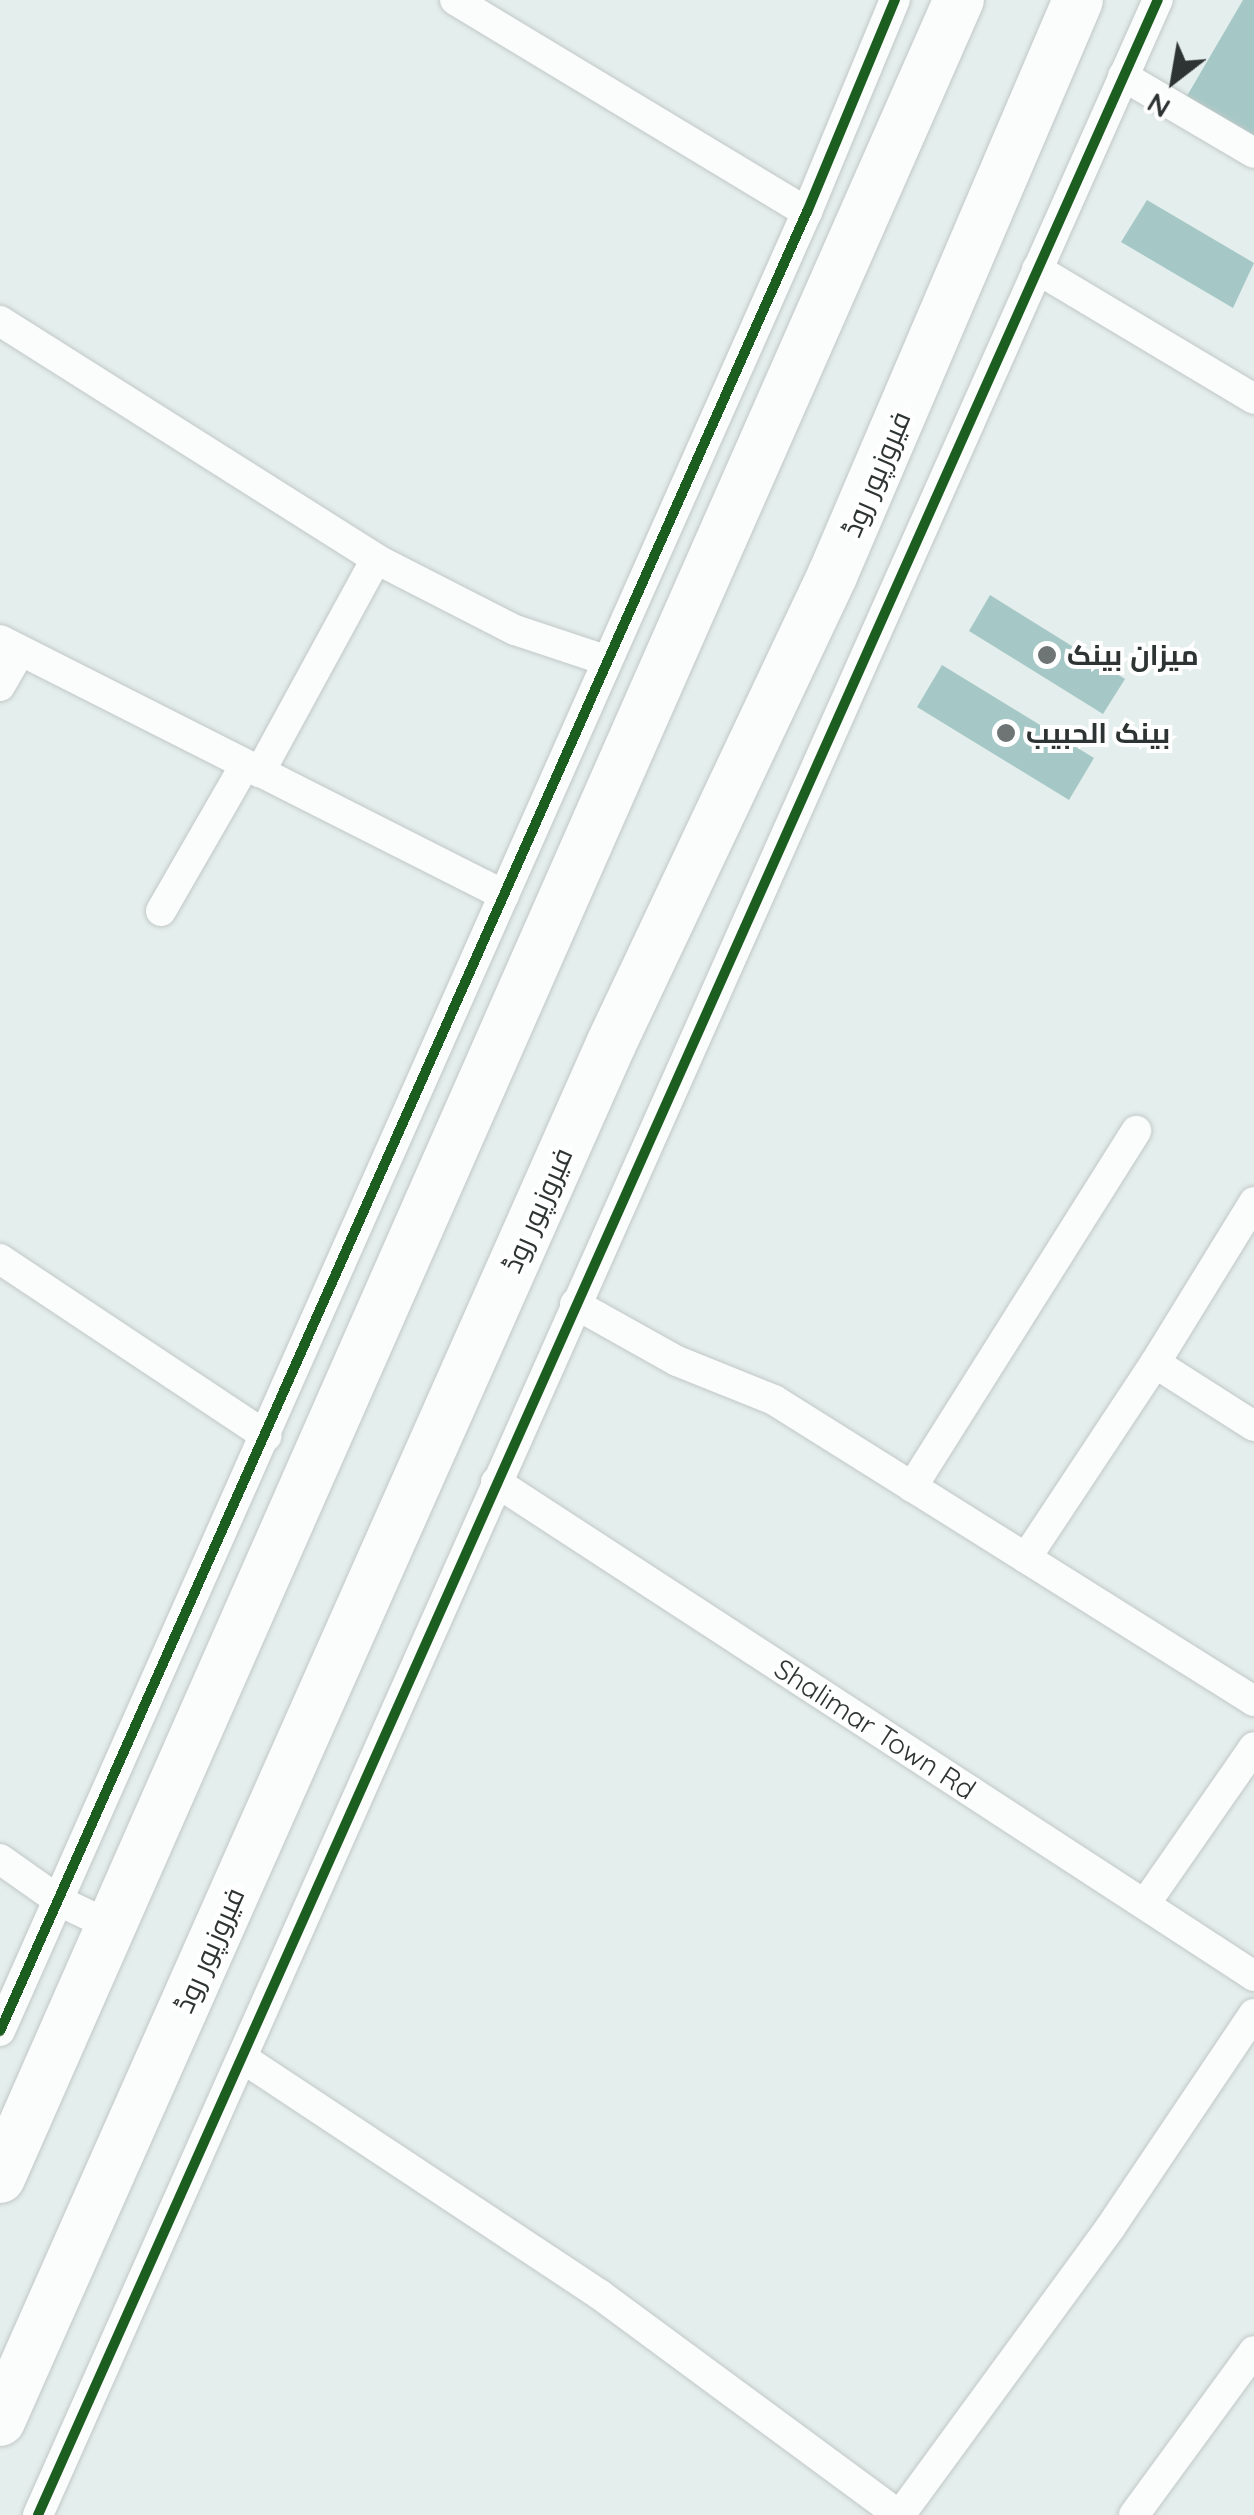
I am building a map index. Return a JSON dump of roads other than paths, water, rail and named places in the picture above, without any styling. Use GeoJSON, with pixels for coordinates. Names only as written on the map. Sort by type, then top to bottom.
{"type":"FeatureCollection","features":[{"type":"Feature","properties":{"kind":"highway"},"geometry":{"type":"LineString","coordinates":[[0,2178],[107,1924],[960,0]]}},
{"type":"Feature","properties":{"kind":"highway","name":"فیروزپور روڈ"},"geometry":{"type":"LineString","coordinates":[[0,2421],[610,1044],[832,576],[1078,0]]}},
{"type":"Feature","properties":{"kind":"street"},"geometry":{"type":"LineString","coordinates":[[455,0],[808,212]]}},
{"type":"Feature","properties":{"kind":"street"},"geometry":{"type":"LineString","coordinates":[[0,2031],[61,1902],[606,660],[808,212],[895,0]]}},
{"type":"Feature","properties":{"kind":"street"},"geometry":{"type":"LineString","coordinates":[[38,2515],[244,2059],[574,1304],[1158,0]]}},
{"type":"Feature","properties":{"kind":"street"},"geometry":{"type":"LineString","coordinates":[[1123,76],[1254,153]]}},
{"type":"Feature","properties":{"kind":"street"},"geometry":{"type":"LineString","coordinates":[[1037,269],[1254,399]]}},
{"type":"Feature","properties":{"kind":"street"},"geometry":{"type":"LineString","coordinates":[[0,321],[376,559],[515,630],[606,660]]}},
{"type":"Feature","properties":{"kind":"street"},"geometry":{"type":"LineString","coordinates":[[161,911],[252,769],[376,559]]}},
{"type":"Feature","properties":{"kind":"street"},"geometry":{"type":"LineString","coordinates":[[0,686],[10,646],[504,895]]}},
{"type":"Feature","properties":{"kind":"street"},"geometry":{"type":"LineString","coordinates":[[912,1486],[1136,1131]]}},
{"type":"Feature","properties":{"kind":"street"},"geometry":{"type":"LineString","coordinates":[[1026,1558],[1154,1364],[1254,1202]]}},
{"type":"Feature","properties":{"kind":"street"},"geometry":{"type":"LineString","coordinates":[[0,1260],[266,1436]]}},
{"type":"Feature","properties":{"kind":"street"},"geometry":{"type":"LineString","coordinates":[[574,1304],[677,1361],[774,1400],[1254,1700]]}},
{"type":"Feature","properties":{"kind":"street"},"geometry":{"type":"LineString","coordinates":[[1154,1364],[1254,1426]]}},
{"type":"Feature","properties":{"kind":"street","name":"Shalimar Town Rd"},"geometry":{"type":"LineString","coordinates":[[496,1482],[1254,1976]]}},
{"type":"Feature","properties":{"kind":"street"},"geometry":{"type":"LineString","coordinates":[[1145,1904],[1254,1747]]}},
{"type":"Feature","properties":{"kind":"street"},"geometry":{"type":"LineString","coordinates":[[0,1859],[61,1902],[107,1924]]}},
{"type":"Feature","properties":{"kind":"street"},"geometry":{"type":"LineString","coordinates":[[244,2059],[599,2294],[900,2515],[1110,2228],[1254,2014]]}},
{"type":"Feature","properties":{"kind":"street"},"geometry":{"type":"LineString","coordinates":[[1134,2515],[1254,2352]]}},
{"type":"Feature","properties":{"kind":"place","name":"میزان بینک"},"geometry":{"type":"Point","coordinates":[1047,655]}},
{"type":"Feature","properties":{"kind":"place","name":"بينک الحبيب"},"geometry":{"type":"Point","coordinates":[1006,733]}}]}
